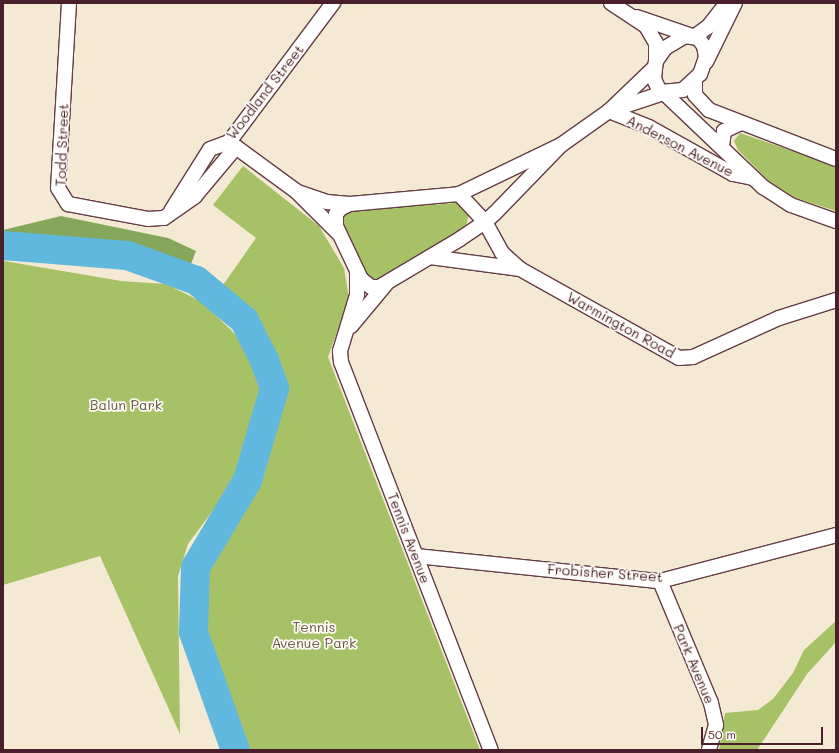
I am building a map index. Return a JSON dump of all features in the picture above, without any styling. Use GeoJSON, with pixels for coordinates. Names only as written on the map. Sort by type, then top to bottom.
{"type":"FeatureCollection","features":[{"type":"Feature","properties":{"kind":"street","name":"Todd Street"},"geometry":{"type":"LineString","coordinates":[[69,3],[59,191],[71,206],[148,219]]}},
{"type":"Feature","properties":{"kind":"street","name":"Woodland Street"},"geometry":{"type":"LineString","coordinates":[[148,219],[168,216],[195,196],[333,3]]}},
{"type":"Feature","properties":{"kind":"street"},"geometry":{"type":"LineString","coordinates":[[611,3],[637,17],[702,41],[706,52],[702,68]]}},
{"type":"Feature","properties":{"kind":"street"},"geometry":{"type":"LineString","coordinates":[[296,191],[327,202],[350,204],[459,194],[561,145],[609,111],[655,64],[675,40],[693,37],[708,28],[727,3]]}},
{"type":"Feature","properties":{"kind":"street"},"geometry":{"type":"LineString","coordinates":[[735,3],[695,81],[694,95],[704,107],[741,123],[836,159]]}},
{"type":"Feature","properties":{"kind":"street"},"geometry":{"type":"LineString","coordinates":[[637,17],[655,40],[655,84],[664,93]]}},
{"type":"Feature","properties":{"kind":"street"},"geometry":{"type":"LineString","coordinates":[[609,111],[664,93],[680,91],[695,81]]}},
{"type":"Feature","properties":{"kind":"street","name":"Anderson Avenue"},"geometry":{"type":"LineString","coordinates":[[664,93],[722,146],[752,178],[791,205],[836,221]]}},
{"type":"Feature","properties":{"kind":"street","name":"Anderson Avenue"},"geometry":{"type":"LineString","coordinates":[[609,111],[649,127],[733,174],[752,178]]}},
{"type":"Feature","properties":{"kind":"street","name":"Anderson Avenue"},"geometry":{"type":"LineString","coordinates":[[722,146],[724,131],[741,123]]}},
{"type":"Feature","properties":{"kind":"street","name":"Woodland Street"},"geometry":{"type":"LineString","coordinates":[[168,216],[210,149],[232,145]]}},
{"type":"Feature","properties":{"kind":"street"},"geometry":{"type":"LineString","coordinates":[[232,145],[296,191],[342,238]]}},
{"type":"Feature","properties":{"kind":"street","name":"Tennis Avenue"},"geometry":{"type":"LineString","coordinates":[[350,327],[386,284],[484,222],[561,145]]}},
{"type":"Feature","properties":{"kind":"street","name":"Warmington Road"},"geometry":{"type":"LineString","coordinates":[[459,194],[484,222],[502,253],[520,269],[670,354],[684,358],[780,318],[836,300]]}},
{"type":"Feature","properties":{"kind":"street"},"geometry":{"type":"LineString","coordinates":[[350,204],[336,214],[336,226],[357,270],[371,287],[386,284]]}},
{"type":"Feature","properties":{"kind":"street","name":"Warmington Road"},"geometry":{"type":"LineString","coordinates":[[430,257],[520,269]]}},
{"type":"Feature","properties":{"kind":"street","name":"Tennis Avenue"},"geometry":{"type":"LineString","coordinates":[[357,270],[350,327],[340,351],[341,362],[491,750]]}},
{"type":"Feature","properties":{"kind":"street","name":"Frobisher Street"},"geometry":{"type":"LineString","coordinates":[[416,556],[660,581],[836,535]]}},
{"type":"Feature","properties":{"kind":"street","name":"Park Avenue"},"geometry":{"type":"LineString","coordinates":[[660,581],[711,703],[716,725],[709,750]]}},
{"type":"Feature","properties":{"kind":"green space"},"geometry":{"type":"Polygon","coordinates":[[[740,133],[836,166],[836,211],[796,198],[770,182],[738,150],[734,141],[740,133]]]}},
{"type":"Feature","properties":{"kind":"green space","name":"Tennis Avenue Park"},"geometry":{"type":"Polygon","coordinates":[[[243,166],[319,226],[344,268],[349,298],[328,357],[480,750],[235,750],[193,632],[195,567],[247,480],[274,388],[244,320],[196,280],[223,285],[256,238],[213,205],[243,166]]]}},
{"type":"Feature","properties":{"kind":"green space"},"geometry":{"type":"Polygon","coordinates":[[[457,203],[469,214],[466,226],[378,282],[368,278],[343,228],[342,219],[349,211],[457,203]]]}},
{"type":"Feature","properties":{"kind":"green space"},"geometry":{"type":"Polygon","coordinates":[[[61,216],[168,238],[196,251],[189,269],[139,252],[3,241],[3,230],[61,216]]]}},
{"type":"Feature","properties":{"kind":"green space","name":"Balun Park"},"geometry":{"type":"Polygon","coordinates":[[[4,261],[121,281],[166,284],[202,302],[235,334],[254,359],[263,394],[258,412],[244,442],[231,486],[188,544],[178,576],[180,734],[100,556],[3,585],[4,261]]]}},
{"type":"Feature","properties":{"kind":"green space"},"geometry":{"type":"Polygon","coordinates":[[[836,621],[836,642],[807,674],[757,750],[719,750],[725,713],[758,710],[773,699],[793,673],[804,650],[836,621]]]}},
{"type":"Feature","properties":{"kind":"waterway"},"geometry":{"type":"LineString","coordinates":[[3,245],[127,255],[196,280],[244,320],[264,360],[274,388],[247,480],[195,567],[193,632],[235,750]]}}]}
